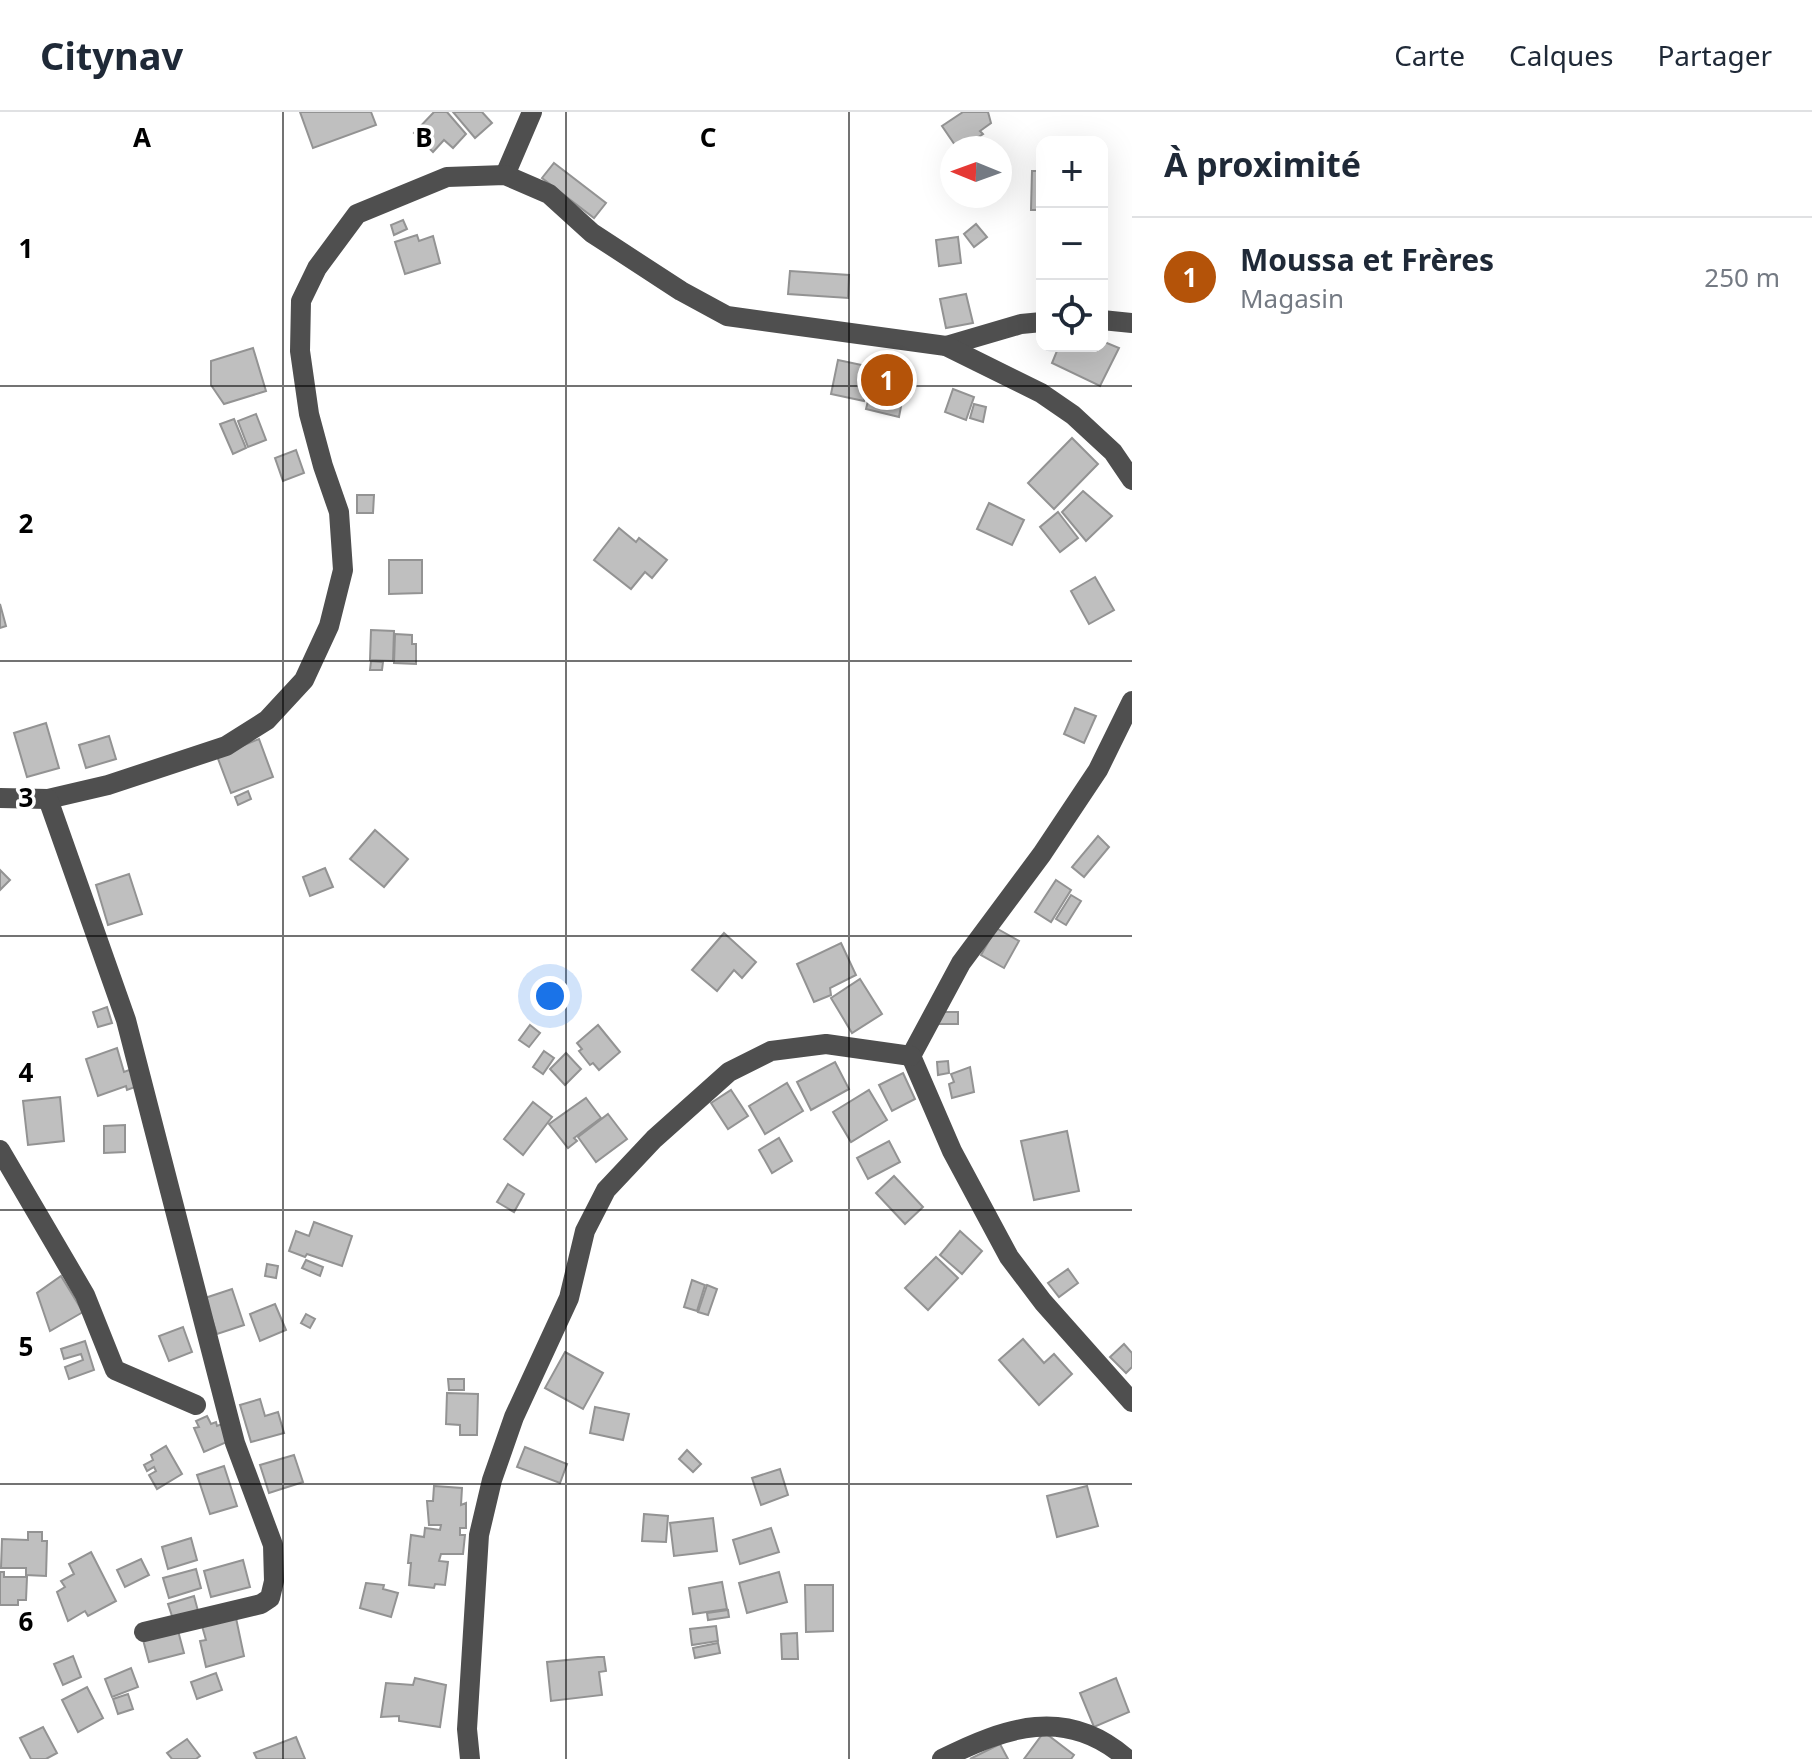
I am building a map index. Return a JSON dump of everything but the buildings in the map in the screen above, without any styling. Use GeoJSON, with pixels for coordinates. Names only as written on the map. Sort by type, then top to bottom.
{"type":"FeatureCollection","features":[{"type":"Feature","properties":{"kind":"street"},"geometry":{"type":"LineString","coordinates":[[505,175],[532,112]]}},
{"type":"Feature","properties":{"kind":"street"},"geometry":{"type":"LineString","coordinates":[[0,798],[48,799],[156,771],[226,746],[267,720],[304,680],[329,626],[343,570],[339,512],[309,414],[300,351],[301,301],[317,268],[357,214],[447,177],[505,175],[549,194],[592,233],[681,291],[727,316],[946,346],[1041,393],[1073,415],[1113,452],[1132,480]]}},
{"type":"Feature","properties":{"kind":"street"},"geometry":{"type":"LineString","coordinates":[[1108,321],[1132,323]]}},
{"type":"Feature","properties":{"kind":"street"},"geometry":{"type":"LineString","coordinates":[[946,346],[1036,323]]}},
{"type":"Feature","properties":{"kind":"street"},"geometry":{"type":"LineString","coordinates":[[911,1056],[961,963],[1042,854],[1098,770],[1132,701]]}},
{"type":"Feature","properties":{"kind":"street"},"geometry":{"type":"LineString","coordinates":[[48,799],[126,1020],[235,1443],[273,1545],[274,1581],[270,1598],[261,1604],[144,1632]]}},
{"type":"Feature","properties":{"kind":"street"},"geometry":{"type":"LineString","coordinates":[[470,1759],[467,1729],[479,1535],[485,1507],[514,1417],[569,1298],[585,1231],[606,1190],[654,1139],[729,1072],[771,1051],[826,1044],[911,1056]]}},
{"type":"Feature","properties":{"kind":"street"},"geometry":{"type":"LineString","coordinates":[[911,1056],[952,1151],[1009,1257],[1043,1302],[1132,1402]]}},
{"type":"Feature","properties":{"kind":"street"},"geometry":{"type":"LineString","coordinates":[[0,1150],[85,1295],[115,1370],[196,1405]]}},
{"type":"Feature","properties":{"kind":"street"},"geometry":{"type":"LineString","coordinates":[[942,1759],[999,1735],[1048,1724],[1081,1731],[1107,1741],[1128,1756]]}},
{"type":"Feature","properties":{"kind":"place","name":"Moussa et Frères"},"geometry":{"type":"Point","coordinates":[887,380]}}]}
